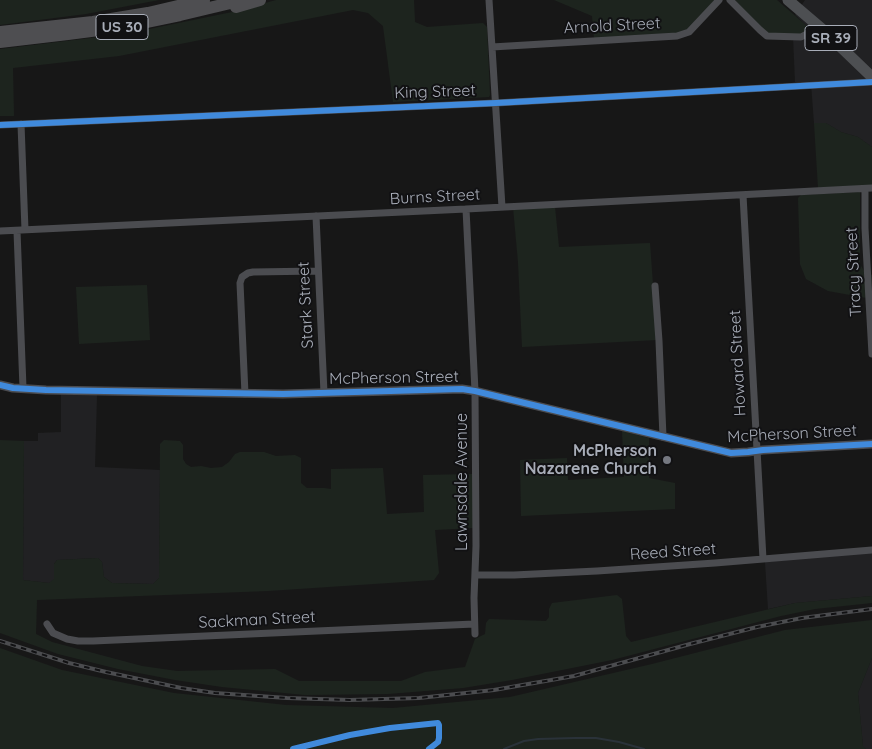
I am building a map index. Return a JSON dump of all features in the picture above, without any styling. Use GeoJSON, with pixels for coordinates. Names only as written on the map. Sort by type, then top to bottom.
{"type":"FeatureCollection","features":[{"type":"Feature","properties":{"kind":"highway"},"geometry":{"type":"LineString","coordinates":[[93,22],[117,13],[180,0]]}},
{"type":"Feature","properties":{"kind":"highway","name":"US 30"},"geometry":{"type":"LineString","coordinates":[[0,32],[93,22],[243,0]]}},
{"type":"Feature","properties":{"kind":"highway"},"geometry":{"type":"LineString","coordinates":[[208,4],[238,6],[260,0]]}},
{"type":"Feature","properties":{"kind":"highway","name":"US 30"},"geometry":{"type":"LineString","coordinates":[[0,42],[122,27],[156,20],[208,4]]}},
{"type":"Feature","properties":{"kind":"main road","name":"SR 39"},"geometry":{"type":"LineString","coordinates":[[794,2],[872,77]]}},
{"type":"Feature","properties":{"kind":"street"},"geometry":{"type":"LineString","coordinates":[[489,0],[502,207]]}},
{"type":"Feature","properties":{"kind":"street","name":"Arnold Street"},"geometry":{"type":"LineString","coordinates":[[492,47],[677,36],[689,32],[720,0]]}},
{"type":"Feature","properties":{"kind":"street"},"geometry":{"type":"LineString","coordinates":[[730,0],[767,36],[801,36],[820,27]]}},
{"type":"Feature","properties":{"kind":"street","name":"King Street"},"geometry":{"type":"LineString","coordinates":[[0,125],[496,103],[872,82]]}},
{"type":"Feature","properties":{"kind":"street"},"geometry":{"type":"LineString","coordinates":[[21,124],[23,388]]}},
{"type":"Feature","properties":{"kind":"street","name":"Burns Street"},"geometry":{"type":"LineString","coordinates":[[0,231],[869,188]]}},
{"type":"Feature","properties":{"kind":"street","name":"Tracy Street"},"geometry":{"type":"LineString","coordinates":[[869,188],[865,228],[872,354]]}},
{"type":"Feature","properties":{"kind":"street","name":"Howard Street"},"geometry":{"type":"LineString","coordinates":[[743,195],[763,559]]}},
{"type":"Feature","properties":{"kind":"street","name":"Lawnsdale Avenue"},"geometry":{"type":"LineString","coordinates":[[466,209],[475,391],[475,634]]}},
{"type":"Feature","properties":{"kind":"street","name":"Stark Street"},"geometry":{"type":"LineString","coordinates":[[316,216],[324,393]]}},
{"type":"Feature","properties":{"kind":"street"},"geometry":{"type":"LineString","coordinates":[[245,394],[240,284],[242,277],[254,272],[318,271]]}},
{"type":"Feature","properties":{"kind":"street"},"geometry":{"type":"LineString","coordinates":[[655,286],[663,437]]}},
{"type":"Feature","properties":{"kind":"street","name":"McPherson Street"},"geometry":{"type":"LineString","coordinates":[[0,385],[64,390],[245,394],[462,389],[731,453],[872,444]]}},
{"type":"Feature","properties":{"kind":"street","name":"Reed Street"},"geometry":{"type":"LineString","coordinates":[[476,575],[581,572],[872,550]]}},
{"type":"Feature","properties":{"kind":"street","name":"Sackman Street"},"geometry":{"type":"LineString","coordinates":[[47,624],[53,633],[67,639],[93,641],[474,624]]}},
{"type":"Feature","properties":{"kind":"shaded area"},"geometry":{"type":"Polygon","coordinates":[[[0,0],[159,0],[86,14],[0,25],[0,0]]]}},
{"type":"Feature","properties":{"kind":"shaded area"},"geometry":{"type":"Polygon","coordinates":[[[276,0],[414,0],[415,22],[427,27],[483,23],[487,27],[490,95],[489,97],[393,102],[383,26],[368,13],[353,10],[119,56],[13,68],[14,116],[0,116],[0,49],[130,33],[237,11],[276,0]]]}},
{"type":"Feature","properties":{"kind":"shaded area"},"geometry":{"type":"Polygon","coordinates":[[[554,0],[715,0],[687,29],[676,34],[594,39],[592,16],[554,0]]]}},
{"type":"Feature","properties":{"kind":"shaded area"},"geometry":{"type":"Polygon","coordinates":[[[735,0],[777,0],[808,27],[807,32],[799,35],[766,34],[735,0]]]}},
{"type":"Feature","properties":{"kind":"shaded area"},"geometry":{"type":"Polygon","coordinates":[[[805,0],[872,0],[872,147],[858,137],[841,132],[826,123],[814,123],[811,83],[795,82],[793,36],[808,27],[795,15],[805,0]]]}},
{"type":"Feature","properties":{"kind":"shaded area"},"geometry":{"type":"Polygon","coordinates":[[[814,123],[826,123],[841,132],[858,137],[872,147],[872,185],[818,188],[814,123]]]}},
{"type":"Feature","properties":{"kind":"shaded area"},"geometry":{"type":"Polygon","coordinates":[[[860,192],[860,264],[864,271],[872,275],[872,299],[828,291],[806,279],[800,264],[798,198],[801,195],[860,192]]]}},
{"type":"Feature","properties":{"kind":"shaded area"},"geometry":{"type":"Polygon","coordinates":[[[513,207],[555,207],[559,247],[650,243],[657,340],[522,347],[513,207]]]}},
{"type":"Feature","properties":{"kind":"shaded area"},"geometry":{"type":"Polygon","coordinates":[[[147,285],[150,340],[79,344],[76,287],[147,285]]]}},
{"type":"Feature","properties":{"kind":"shaded area"},"geometry":{"type":"Polygon","coordinates":[[[61,394],[97,395],[95,467],[160,470],[159,578],[153,584],[112,583],[104,577],[102,562],[98,558],[57,560],[54,564],[54,580],[49,583],[23,580],[24,441],[38,441],[38,433],[61,432],[61,394]]]}},
{"type":"Feature","properties":{"kind":"shaded area"},"geometry":{"type":"Polygon","coordinates":[[[622,431],[649,438],[649,478],[675,483],[675,509],[521,516],[520,460],[567,458],[568,480],[624,477],[622,431]]]}},
{"type":"Feature","properties":{"kind":"shaded area"},"geometry":{"type":"Polygon","coordinates":[[[0,440],[24,441],[23,580],[49,583],[54,579],[54,564],[57,560],[98,558],[102,562],[104,577],[112,583],[153,584],[159,578],[160,444],[164,440],[180,441],[183,445],[183,459],[191,467],[222,467],[235,454],[240,452],[264,452],[276,456],[295,455],[301,458],[301,483],[307,488],[331,489],[331,469],[383,468],[387,514],[424,512],[423,475],[473,474],[473,528],[435,530],[439,573],[434,580],[268,591],[37,600],[36,634],[52,642],[142,666],[177,671],[275,669],[299,681],[401,681],[425,672],[465,667],[475,639],[485,634],[486,623],[489,619],[546,621],[549,617],[549,609],[552,603],[617,595],[622,599],[626,636],[631,642],[795,603],[872,596],[872,603],[815,609],[781,616],[612,660],[463,688],[388,694],[305,695],[222,687],[175,680],[118,669],[58,654],[0,633],[0,440]]]}},
{"type":"Feature","properties":{"kind":"shaded area"},"geometry":{"type":"Polygon","coordinates":[[[872,551],[872,596],[795,603],[768,609],[765,562],[872,551]]]}},
{"type":"Feature","properties":{"kind":"shaded area"},"geometry":{"type":"Polygon","coordinates":[[[872,620],[872,658],[858,693],[863,746],[866,749],[0,749],[0,648],[62,670],[174,693],[286,705],[393,708],[510,697],[652,664],[785,630],[872,620]]]}},
{"type":"Feature","properties":{"kind":"shaded area"},"geometry":{"type":"Polygon","coordinates":[[[872,658],[872,749],[866,749],[863,747],[858,693],[872,658]]]}},
{"type":"Feature","properties":{"kind":"waterway"},"geometry":{"type":"LineString","coordinates":[[504,749],[524,741],[575,738],[596,738],[644,749]]}},
{"type":"Feature","properties":{"kind":"railway"},"geometry":{"type":"LineString","coordinates":[[0,641],[69,663],[106,672],[181,688],[215,693],[350,700],[419,698],[494,690],[574,676],[757,627],[802,618],[872,609]]}},
{"type":"Feature","properties":{"kind":"cycle path"},"geometry":{"type":"LineString","coordinates":[[0,125],[496,103],[872,82]]}},
{"type":"Feature","properties":{"kind":"cycle path"},"geometry":{"type":"LineString","coordinates":[[0,385],[13,388],[46,390],[283,394],[462,389],[731,453],[872,444]]}},
{"type":"Feature","properties":{"kind":"cycle path"},"geometry":{"type":"LineString","coordinates":[[293,749],[350,735],[390,728],[438,723],[438,742],[429,749]]}},
{"type":"Feature","properties":{"kind":"place","name":"McPherson Nazarene Church"},"geometry":{"type":"Point","coordinates":[667,460]}}]}
